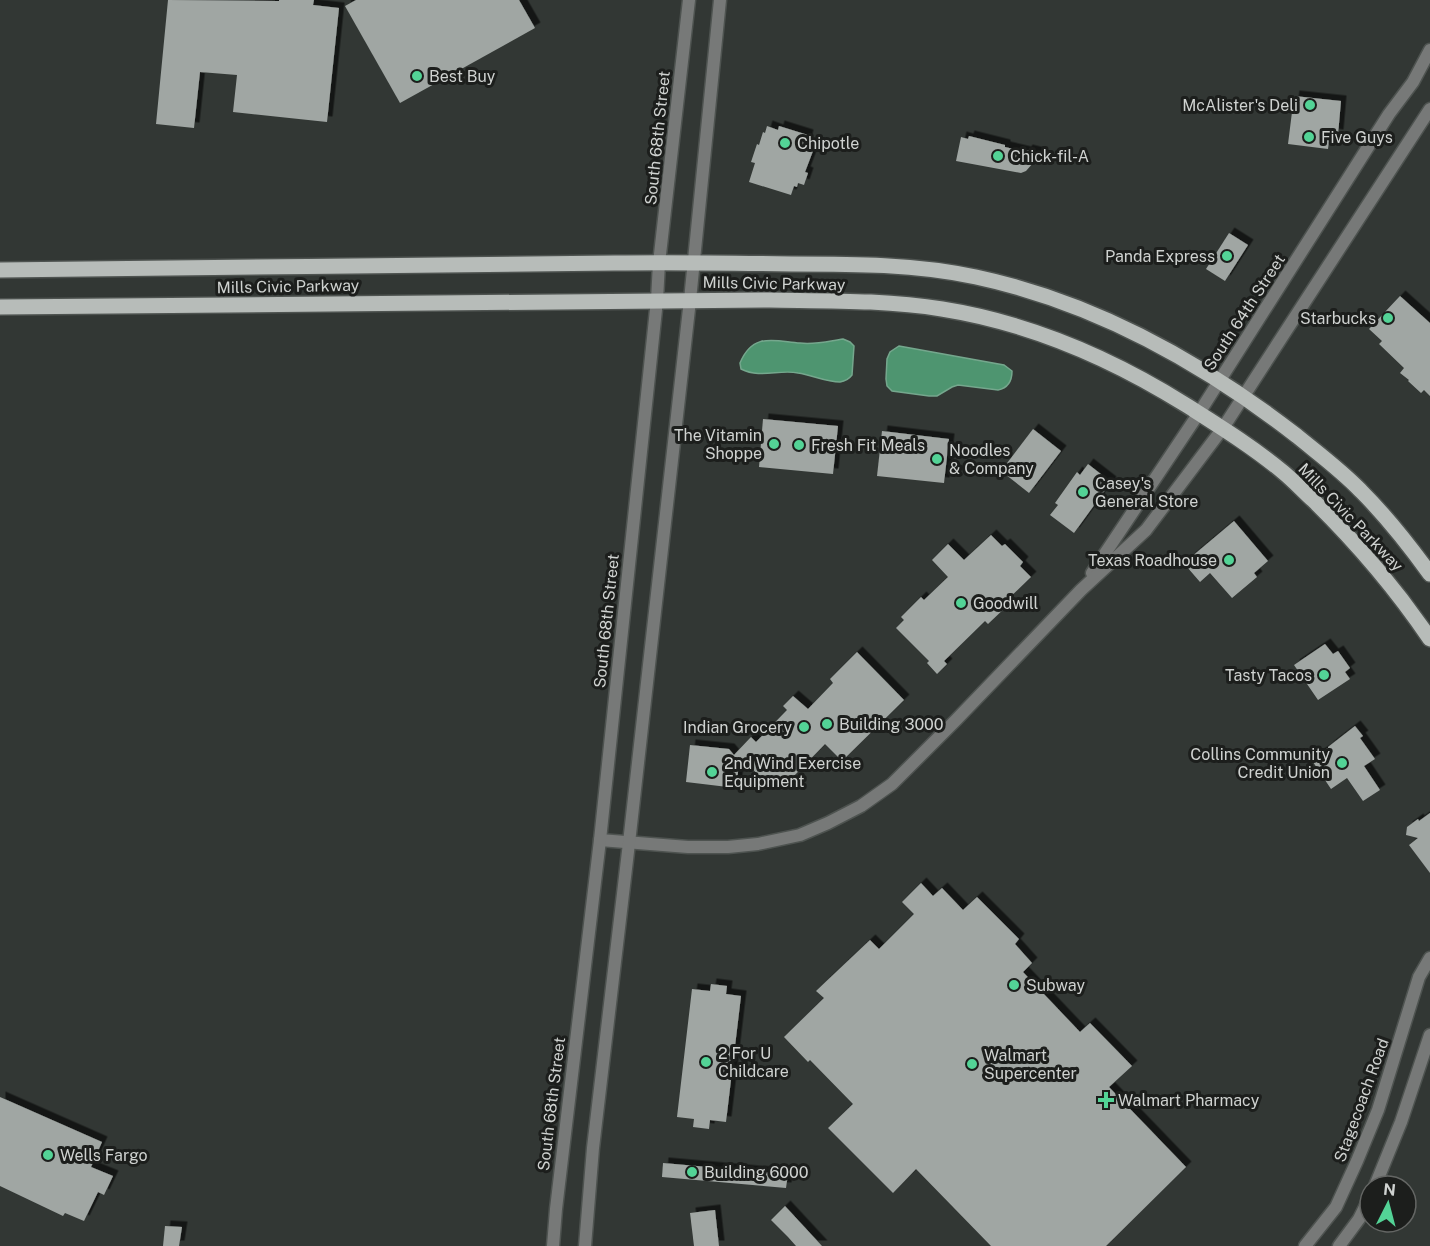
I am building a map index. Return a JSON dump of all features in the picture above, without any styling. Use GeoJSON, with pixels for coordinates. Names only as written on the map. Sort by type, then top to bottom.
{"type":"FeatureCollection","features":[{"type":"Feature","properties":{"kind":"main road","name":"Mills Civic Parkway"},"geometry":{"type":"LineString","coordinates":[[0,270],[659,262],[902,267],[976,277],[1051,299],[1097,316],[1142,337],[1243,396],[1323,456],[1360,490],[1430,574]]}},
{"type":"Feature","properties":{"kind":"main road","name":"Mills Civic Parkway"},"geometry":{"type":"LineString","coordinates":[[0,307],[770,300],[871,303],[941,309],[971,315],[1056,339],[1094,354],[1131,373],[1223,428],[1284,473],[1337,523],[1390,584],[1430,639]]}},
{"type":"Feature","properties":{"kind":"street","name":"South 68th Street"},"geometry":{"type":"LineString","coordinates":[[553,1246],[555,1209],[600,840],[688,0]]}},
{"type":"Feature","properties":{"kind":"street"},"geometry":{"type":"LineString","coordinates":[[585,1246],[593,1148],[690,300],[720,0]]}},
{"type":"Feature","properties":{"kind":"street","name":"South 64th Street"},"geometry":{"type":"LineString","coordinates":[[1081,590],[1199,413],[1383,124],[1413,82],[1430,50]]}},
{"type":"Feature","properties":{"kind":"street","name":"South 64th Street"},"geometry":{"type":"LineString","coordinates":[[600,840],[728,847],[800,836],[861,806],[892,784],[1081,590],[1146,530],[1223,428],[1430,109]]}},
{"type":"Feature","properties":{"kind":"street","name":"Stagecoach Road"},"geometry":{"type":"LineString","coordinates":[[1305,1246],[1336,1207],[1358,1161],[1378,1110],[1419,977],[1430,958]]}},
{"type":"Feature","properties":{"kind":"street"},"geometry":{"type":"LineString","coordinates":[[1380,1174],[1401,1122],[1430,1035]]}},
{"type":"Feature","properties":{"kind":"street"},"geometry":{"type":"LineString","coordinates":[[1339,1246],[1358,1220]]}},
{"type":"Feature","properties":{"kind":"shaded area"},"geometry":{"type":"Polygon","coordinates":[[[843,339],[854,346],[852,375],[844,381],[830,381],[791,372],[763,374],[741,369],[740,363],[745,353],[758,343],[773,340],[811,344],[843,339]]]}},
{"type":"Feature","properties":{"kind":"shaded area"},"geometry":{"type":"Polygon","coordinates":[[[899,346],[1004,365],[1012,371],[1011,378],[1007,386],[998,390],[958,385],[937,396],[892,391],[887,386],[887,359],[890,352],[899,346]]]}},
{"type":"Feature","properties":{"kind":"building"},"geometry":{"type":"Polygon","coordinates":[[[168,0],[314,0],[313,5],[339,8],[327,122],[233,112],[237,75],[200,72],[194,128],[156,124],[168,0]]]}},
{"type":"Feature","properties":{"kind":"building","name":"Best Buy"},"geometry":{"type":"Polygon","coordinates":[[[356,0],[519,0],[535,28],[400,103],[345,6],[356,0]]]}},
{"type":"Feature","properties":{"kind":"building"},"geometry":{"type":"Polygon","coordinates":[[[1294,96],[1341,101],[1338,135],[1330,134],[1328,149],[1288,144],[1294,96]]]}},
{"type":"Feature","properties":{"kind":"building"},"geometry":{"type":"Polygon","coordinates":[[[767,126],[778,130],[779,126],[808,135],[805,148],[813,151],[805,172],[808,173],[804,185],[798,183],[797,187],[794,186],[791,195],[749,182],[755,163],[751,162],[757,144],[759,145],[767,126]]]}},
{"type":"Feature","properties":{"kind":"building","name":"Chick-fil-A"},"geometry":{"type":"Polygon","coordinates":[[[969,136],[1005,145],[1005,147],[1039,153],[1037,164],[1033,163],[1021,173],[956,161],[961,137],[968,139],[969,136]]]}},
{"type":"Feature","properties":{"kind":"building","name":"Panda Express"},"geometry":{"type":"Polygon","coordinates":[[[1229,233],[1248,245],[1225,281],[1206,269],[1229,233]]]}},
{"type":"Feature","properties":{"kind":"building"},"geometry":{"type":"Polygon","coordinates":[[[1400,296],[1430,323],[1430,396],[1424,390],[1421,393],[1400,373],[1404,368],[1379,344],[1382,341],[1369,329],[1400,296]]]}},
{"type":"Feature","properties":{"kind":"building"},"geometry":{"type":"Polygon","coordinates":[[[763,419],[838,426],[833,474],[759,467],[763,419]]]}},
{"type":"Feature","properties":{"kind":"building"},"geometry":{"type":"Polygon","coordinates":[[[1033,429],[1061,451],[1029,493],[1001,471],[1033,429]]]}},
{"type":"Feature","properties":{"kind":"building"},"geometry":{"type":"Polygon","coordinates":[[[882,431],[949,439],[944,483],[877,476],[882,431]]]}},
{"type":"Feature","properties":{"kind":"building","name":"Casey's General Store"},"geometry":{"type":"Polygon","coordinates":[[[1088,464],[1111,482],[1074,533],[1050,515],[1058,505],[1055,503],[1077,472],[1080,475],[1088,464]]]}},
{"type":"Feature","properties":{"kind":"building","name":"Texas Roadhouse"},"geometry":{"type":"Polygon","coordinates":[[[1234,521],[1268,561],[1254,573],[1257,577],[1232,598],[1210,573],[1200,582],[1187,567],[1193,562],[1190,558],[1234,521]]]}},
{"type":"Feature","properties":{"kind":"building","name":"Goodwill"},"geometry":{"type":"Polygon","coordinates":[[[991,535],[1002,546],[1005,544],[1023,562],[1020,566],[1031,577],[1005,602],[1008,605],[988,624],[985,621],[944,661],[947,664],[937,674],[927,663],[929,661],[896,628],[904,620],[901,617],[921,597],[924,600],[948,577],[932,560],[948,544],[964,560],[991,535]]]}},
{"type":"Feature","properties":{"kind":"building","name":"Tasty Tacos"},"geometry":{"type":"Polygon","coordinates":[[[1325,644],[1333,654],[1338,651],[1350,668],[1345,672],[1350,679],[1318,700],[1294,665],[1325,644]]]}},
{"type":"Feature","properties":{"kind":"building","name":"Building 3000"},"geometry":{"type":"Polygon","coordinates":[[[857,652],[904,700],[842,761],[825,744],[791,779],[770,786],[740,757],[736,788],[686,782],[690,745],[729,749],[734,755],[751,737],[756,742],[787,710],[783,706],[793,696],[808,709],[833,683],[830,679],[857,652]]]}},
{"type":"Feature","properties":{"kind":"building","name":"Collins Community Credit Union"},"geometry":{"type":"Polygon","coordinates":[[[1355,726],[1363,736],[1360,738],[1375,759],[1364,766],[1380,790],[1363,801],[1347,778],[1331,789],[1311,759],[1355,726]]]}},
{"type":"Feature","properties":{"kind":"building"},"geometry":{"type":"Polygon","coordinates":[[[1430,813],[1430,873],[1409,845],[1418,838],[1406,835],[1407,827],[1430,813]]]}},
{"type":"Feature","properties":{"kind":"building","name":"Walmart Supercenter"},"geometry":{"type":"Polygon","coordinates":[[[921,883],[933,896],[942,888],[963,910],[977,897],[1019,939],[1015,944],[1032,963],[1023,972],[1080,1032],[1090,1023],[1132,1066],[1109,1087],[1186,1167],[1106,1246],[991,1246],[916,1169],[893,1193],[828,1128],[853,1104],[784,1037],[824,998],[816,991],[870,940],[879,949],[914,914],[902,902],[921,883]]]}},
{"type":"Feature","properties":{"kind":"building"},"geometry":{"type":"Polygon","coordinates":[[[711,984],[727,986],[726,994],[741,996],[726,1122],[710,1120],[709,1129],[693,1127],[694,1119],[677,1117],[692,989],[710,991],[711,984]]]}},
{"type":"Feature","properties":{"kind":"building","name":"Wells Fargo"},"geometry":{"type":"Polygon","coordinates":[[[0,1097],[102,1142],[91,1167],[113,1176],[104,1195],[98,1192],[84,1221],[65,1213],[63,1216],[0,1186],[0,1097]]]}},
{"type":"Feature","properties":{"kind":"building"},"geometry":{"type":"Polygon","coordinates":[[[663,1163],[788,1174],[786,1188],[662,1177],[663,1163]]]}},
{"type":"Feature","properties":{"kind":"building"},"geometry":{"type":"Polygon","coordinates":[[[785,1206],[822,1246],[796,1246],[771,1220],[785,1206]]]}},
{"type":"Feature","properties":{"kind":"building"},"geometry":{"type":"Polygon","coordinates":[[[715,1210],[719,1246],[694,1246],[690,1213],[715,1210]]]}},
{"type":"Feature","properties":{"kind":"building"},"geometry":{"type":"Polygon","coordinates":[[[165,1226],[182,1227],[179,1246],[163,1246],[165,1226]]]}},
{"type":"Feature","properties":{"kind":"place","name":"Best Buy"},"geometry":{"type":"Point","coordinates":[417,76]}},
{"type":"Feature","properties":{"kind":"place","name":"McAlister's Deli"},"geometry":{"type":"Point","coordinates":[1310,105]}},
{"type":"Feature","properties":{"kind":"place","name":"Five Guys"},"geometry":{"type":"Point","coordinates":[1309,137]}},
{"type":"Feature","properties":{"kind":"place","name":"Chipotle"},"geometry":{"type":"Point","coordinates":[785,143]}},
{"type":"Feature","properties":{"kind":"place","name":"Chick-fil-A"},"geometry":{"type":"Point","coordinates":[998,156]}},
{"type":"Feature","properties":{"kind":"place","name":"Panda Express"},"geometry":{"type":"Point","coordinates":[1227,256]}},
{"type":"Feature","properties":{"kind":"place","name":"Starbucks"},"geometry":{"type":"Point","coordinates":[1388,318]}},
{"type":"Feature","properties":{"kind":"place","name":"The Vitamin Shoppe"},"geometry":{"type":"Point","coordinates":[774,444]}},
{"type":"Feature","properties":{"kind":"place","name":"Fresh Fit Meals"},"geometry":{"type":"Point","coordinates":[799,445]}},
{"type":"Feature","properties":{"kind":"place","name":"Noodles & Company"},"geometry":{"type":"Point","coordinates":[937,459]}},
{"type":"Feature","properties":{"kind":"place","name":"Casey's General Store"},"geometry":{"type":"Point","coordinates":[1083,492]}},
{"type":"Feature","properties":{"kind":"place","name":"Texas Roadhouse"},"geometry":{"type":"Point","coordinates":[1229,560]}},
{"type":"Feature","properties":{"kind":"place","name":"Goodwill"},"geometry":{"type":"Point","coordinates":[961,603]}},
{"type":"Feature","properties":{"kind":"place","name":"Tasty Tacos"},"geometry":{"type":"Point","coordinates":[1324,675]}},
{"type":"Feature","properties":{"kind":"place","name":"Building 3000"},"geometry":{"type":"Point","coordinates":[827,724]}},
{"type":"Feature","properties":{"kind":"place","name":"Indian Grocery"},"geometry":{"type":"Point","coordinates":[804,727]}},
{"type":"Feature","properties":{"kind":"place","name":"Collins Community Credit Union"},"geometry":{"type":"Point","coordinates":[1342,763]}},
{"type":"Feature","properties":{"kind":"place","name":"2nd Wind Exercise Equipment"},"geometry":{"type":"Point","coordinates":[712,772]}},
{"type":"Feature","properties":{"kind":"place","name":"Subway"},"geometry":{"type":"Point","coordinates":[1014,985]}},
{"type":"Feature","properties":{"kind":"place","name":"2 For U Childcare"},"geometry":{"type":"Point","coordinates":[706,1062]}},
{"type":"Feature","properties":{"kind":"place","name":"Walmart Supercenter"},"geometry":{"type":"Point","coordinates":[972,1064]}},
{"type":"Feature","properties":{"kind":"place","name":"Walmart Pharmacy"},"geometry":{"type":"Point","coordinates":[1106,1100]}},
{"type":"Feature","properties":{"kind":"place","name":"Wells Fargo"},"geometry":{"type":"Point","coordinates":[48,1155]}},
{"type":"Feature","properties":{"kind":"place","name":"Building 6000"},"geometry":{"type":"Point","coordinates":[692,1172]}}]}
